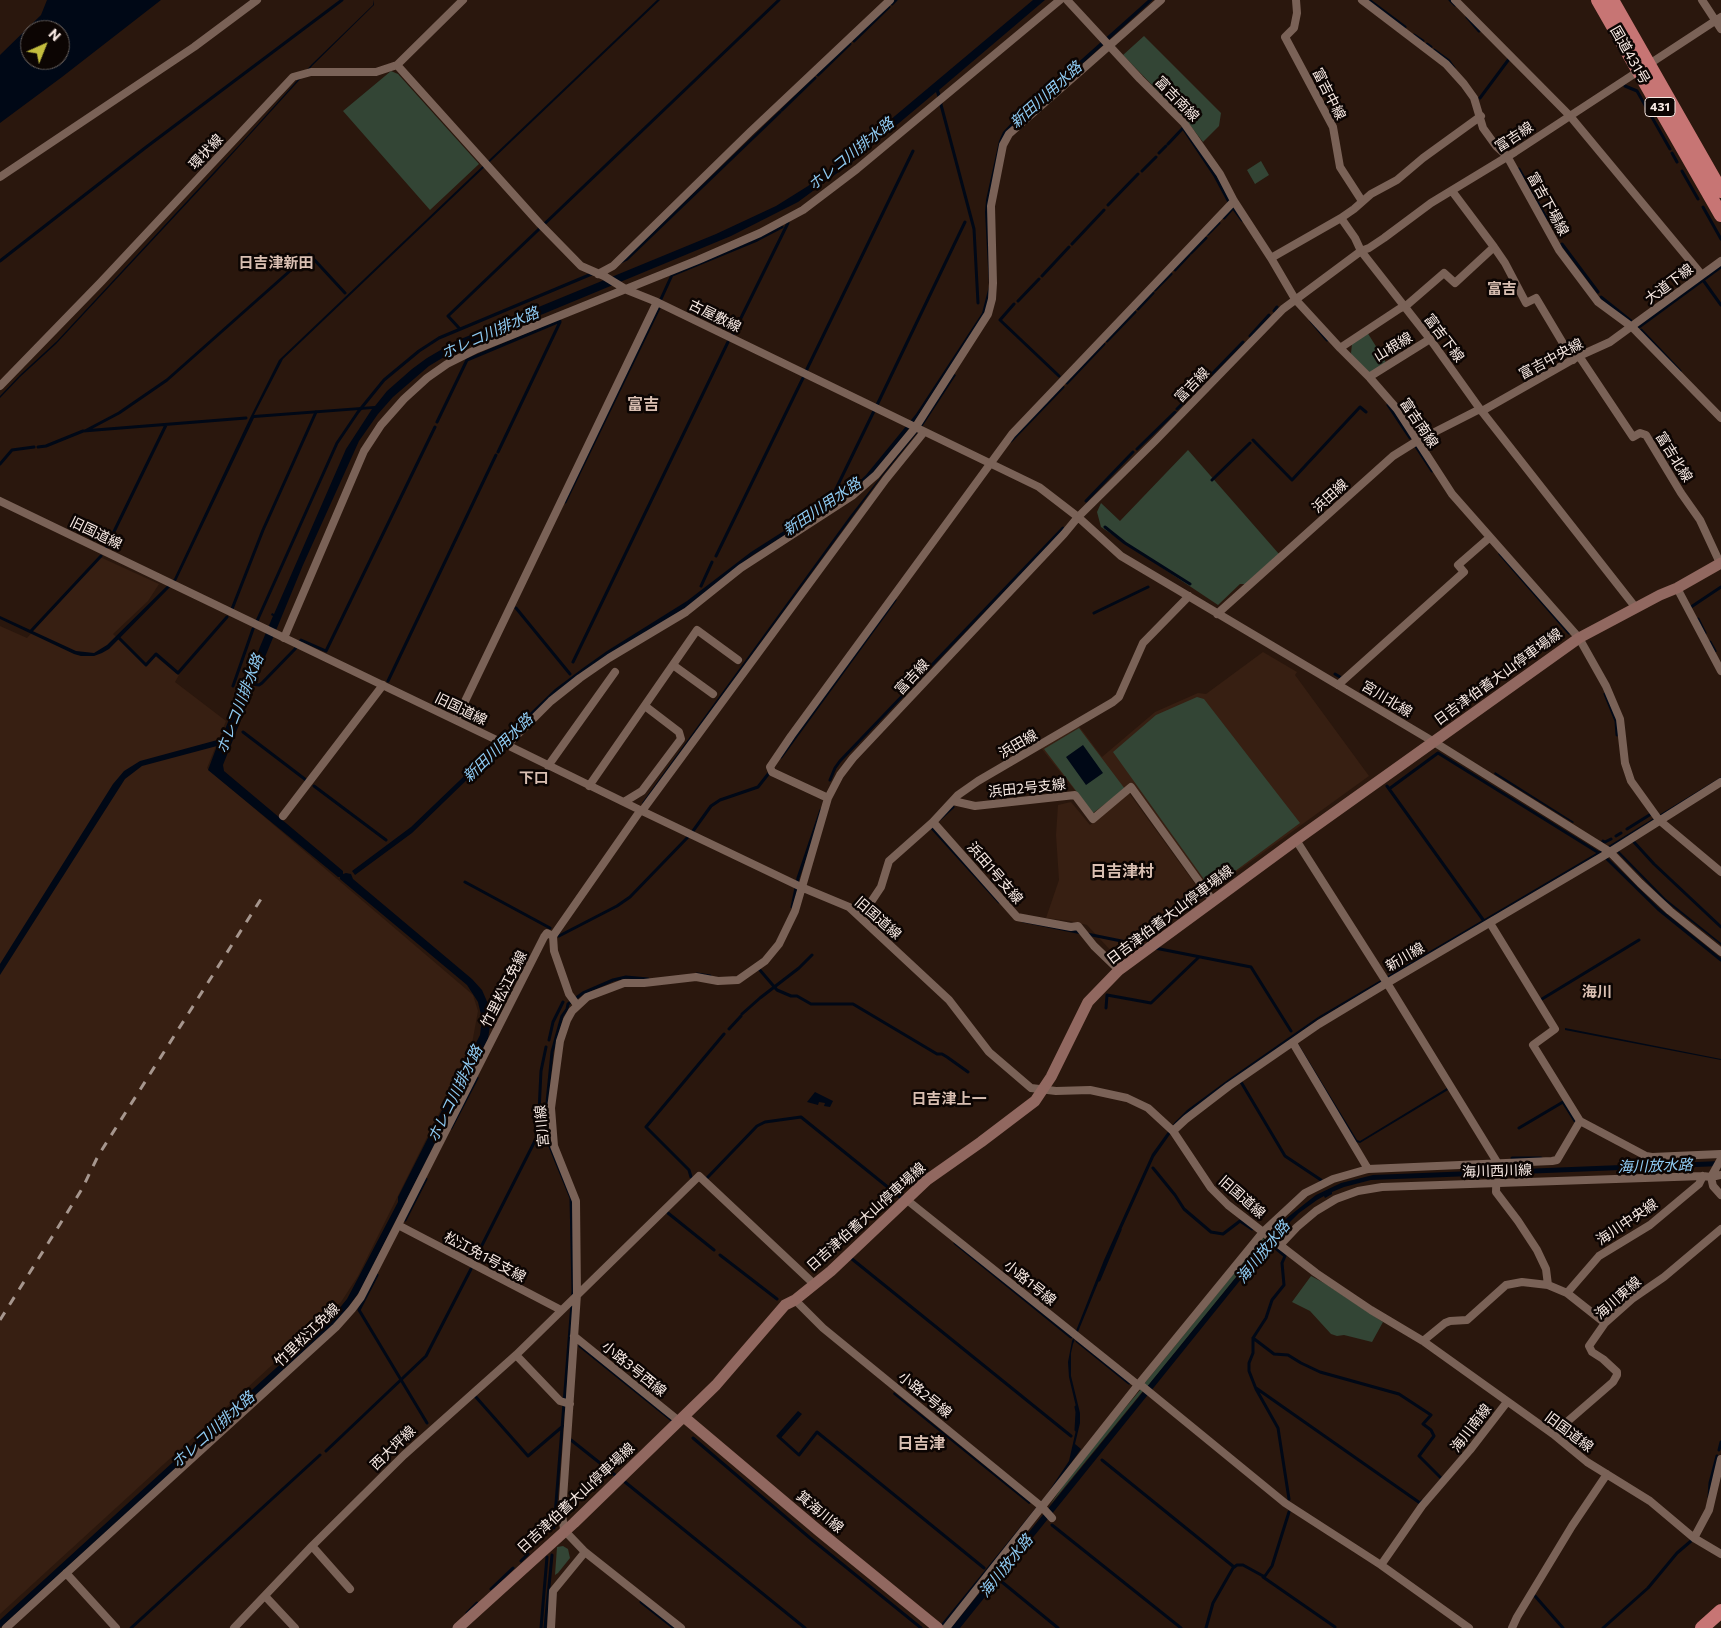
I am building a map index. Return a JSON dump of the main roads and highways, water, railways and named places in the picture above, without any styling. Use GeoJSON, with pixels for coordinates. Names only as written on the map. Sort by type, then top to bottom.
{"type":"FeatureCollection","features":[{"type":"Feature","properties":{"kind":"highway","name":"国道431号"},"geometry":{"type":"LineString","coordinates":[[1598,0],[1644,68],[1721,191]]}},
{"type":"Feature","properties":{"kind":"highway","name":"国道431号"},"geometry":{"type":"LineString","coordinates":[[1612,0],[1644,68],[1721,215]]}},
{"type":"Feature","properties":{"kind":"highway"},"geometry":{"type":"LineString","coordinates":[[1702,1628],[1721,1611]]}},
{"type":"Feature","properties":{"kind":"main road","name":"日吉津伯耆大山停車場線"},"geometry":{"type":"LineString","coordinates":[[458,1628],[574,1522],[723,1378],[785,1305],[831,1271],[927,1180],[1035,1101],[1043,1090],[1088,1002],[1118,970],[1579,638],[1677,588],[1720,563]]}},
{"type":"Feature","properties":{"kind":"main road","name":"箕海川線"},"geometry":{"type":"LineString","coordinates":[[681,1419],[938,1628]]}},
{"type":"Feature","properties":{"kind":"water"},"geometry":{"type":"Polygon","coordinates":[[[47,0],[161,0],[62,77],[0,123],[0,55],[20,35],[20,70],[70,70],[70,20],[36,20],[41,15],[47,0]]]}},
{"type":"Feature","properties":{"kind":"water"},"geometry":{"type":"Polygon","coordinates":[[[374,0],[374,5],[313,65],[56,344],[0,398],[20,375],[57,341],[312,64],[373,5],[374,0]]]}},
{"type":"Feature","properties":{"kind":"water","name":"ホレコ川排水路"},"geometry":{"type":"Polygon","coordinates":[[[657,0],[660,0],[283,359],[254,415],[375,406],[387,391],[412,369],[456,341],[716,234],[776,206],[808,186],[852,152],[1033,0],[1045,0],[939,90],[943,103],[940,105],[936,92],[855,160],[798,202],[731,236],[454,351],[429,366],[393,397],[359,441],[303,565],[251,691],[249,690],[248,692],[250,693],[246,707],[223,765],[224,771],[343,871],[343,874],[351,874],[353,879],[472,979],[482,990],[489,1006],[491,1019],[488,1039],[360,1291],[339,1320],[0,1628],[0,1620],[333,1316],[347,1299],[398,1202],[398,1197],[480,1035],[482,1019],[478,1002],[467,985],[340,879],[340,877],[208,770],[217,746],[142,766],[125,779],[0,975],[0,964],[113,784],[124,771],[140,761],[221,739],[242,689],[245,689],[243,687],[273,616],[271,615],[272,613],[274,614],[346,449],[372,409],[254,418],[176,581],[109,649],[102,653],[94,656],[74,654],[0,619],[0,616],[76,651],[94,653],[107,645],[174,579],[279,360],[657,0]]]}},
{"type":"Feature","properties":{"kind":"water","name":"新田川用水路"},"geometry":{"type":"Polygon","coordinates":[[[1148,0],[1153,0],[1008,131],[990,194],[992,286],[987,310],[914,422],[879,468],[855,491],[753,555],[688,606],[585,671],[509,739],[412,833],[355,875],[352,871],[411,827],[555,689],[607,651],[687,601],[751,552],[853,487],[866,475],[916,414],[982,313],[989,286],[986,200],[999,141],[1003,132],[1017,117],[1148,0]]]}},
{"type":"Feature","properties":{"kind":"water"},"geometry":{"type":"Polygon","coordinates":[[[954,374],[956,375],[922,427],[880,479],[643,804],[850,516],[921,425],[954,374]]]}},
{"type":"Feature","properties":{"kind":"water"},"geometry":{"type":"Polygon","coordinates":[[[1083,745],[1103,773],[1086,785],[1066,757],[1083,745]]]}},
{"type":"Feature","properties":{"kind":"water"},"geometry":{"type":"Polygon","coordinates":[[[1495,772],[1574,822],[1494,774],[1495,772]]]}},
{"type":"Feature","properties":{"kind":"water"},"geometry":{"type":"Polygon","coordinates":[[[1721,777],[1721,780],[1611,847],[1319,1019],[1178,1123],[1154,1157],[1107,1261],[1073,1344],[1071,1376],[1080,1413],[1080,1423],[1075,1444],[1081,1449],[1044,1501],[942,1628],[938,1628],[1047,1494],[1069,1461],[1078,1421],[1069,1377],[1068,1362],[1072,1341],[1104,1260],[1152,1154],[1175,1122],[1187,1110],[1229,1079],[1318,1017],[1610,845],[1721,777]]]}},
{"type":"Feature","properties":{"kind":"water"},"geometry":{"type":"Polygon","coordinates":[[[1618,850],[1666,899],[1721,943],[1721,945],[1664,900],[1616,851],[1618,850]]]}},
{"type":"Feature","properties":{"kind":"water"},"geometry":{"type":"Polygon","coordinates":[[[1565,1028],[1721,1059],[1721,1060],[1565,1030],[1565,1028]]]}},
{"type":"Feature","properties":{"kind":"water"},"geometry":{"type":"Polygon","coordinates":[[[1299,1045],[1357,1140],[1360,1141],[1447,1088],[1448,1090],[1360,1143],[1356,1142],[1299,1045]]]}},
{"type":"Feature","properties":{"kind":"water"},"geometry":{"type":"Polygon","coordinates":[[[815,1092],[833,1101],[830,1107],[824,1106],[825,1103],[819,1102],[818,1105],[807,1102],[815,1092]]]}},
{"type":"Feature","properties":{"kind":"water","name":"海川放水路"},"geometry":{"type":"Polygon","coordinates":[[[1721,1161],[1721,1166],[1371,1180],[1344,1187],[1332,1192],[1332,1194],[1325,1198],[1324,1196],[1317,1200],[1299,1213],[1275,1237],[960,1628],[951,1628],[1272,1233],[1288,1217],[1316,1195],[1341,1183],[1373,1175],[1721,1161]]]}},
{"type":"Feature","properties":{"kind":"water"},"geometry":{"type":"Polygon","coordinates":[[[894,1392],[1031,1503],[1029,1504],[893,1394],[894,1392]]]}},
{"type":"Feature","properties":{"kind":"water"},"geometry":{"type":"Polygon","coordinates":[[[798,1411],[802,1414],[780,1439],[776,1436],[798,1411]]]}},
{"type":"Feature","properties":{"kind":"waterway"},"geometry":{"type":"LineString","coordinates":[[0,261],[145,148],[342,0]]}},
{"type":"Feature","properties":{"kind":"waterway"},"geometry":{"type":"LineString","coordinates":[[459,328],[448,316],[779,0]]}},
{"type":"Feature","properties":{"kind":"waterway"},"geometry":{"type":"LineString","coordinates":[[892,4],[896,0]]}},
{"type":"Feature","properties":{"kind":"waterway"},"geometry":{"type":"LineString","coordinates":[[1369,0],[1405,27]]}},
{"type":"Feature","properties":{"kind":"waterway"},"geometry":{"type":"LineString","coordinates":[[1450,0],[1455,5]]}},
{"type":"Feature","properties":{"kind":"waterway"},"geometry":{"type":"LineString","coordinates":[[854,41],[889,7]]}},
{"type":"Feature","properties":{"kind":"waterway"},"geometry":{"type":"LineString","coordinates":[[1467,17],[1479,31]]}},
{"type":"Feature","properties":{"kind":"waterway"},"geometry":{"type":"LineString","coordinates":[[1414,35],[1423,41]]}},
{"type":"Feature","properties":{"kind":"waterway"},"geometry":{"type":"LineString","coordinates":[[818,75],[850,44]]}},
{"type":"Feature","properties":{"kind":"waterway"},"geometry":{"type":"LineString","coordinates":[[1427,44],[1431,47]]}},
{"type":"Feature","properties":{"kind":"waterway"},"geometry":{"type":"LineString","coordinates":[[1434,50],[1449,61],[1454,68]]}},
{"type":"Feature","properties":{"kind":"waterway"},"geometry":{"type":"LineString","coordinates":[[1480,98],[1509,59]]}},
{"type":"Feature","properties":{"kind":"waterway"},"geometry":{"type":"LineString","coordinates":[[782,110],[815,78]]}},
{"type":"Feature","properties":{"kind":"waterway"},"geometry":{"type":"LineString","coordinates":[[1625,86],[1637,91],[1670,149]]}},
{"type":"Feature","properties":{"kind":"waterway"},"geometry":{"type":"LineString","coordinates":[[940,101],[974,229],[978,303]]}},
{"type":"Feature","properties":{"kind":"waterway"},"geometry":{"type":"LineString","coordinates":[[621,262],[627,259],[780,112]]}},
{"type":"Feature","properties":{"kind":"waterway"},"geometry":{"type":"LineString","coordinates":[[1168,144],[1183,128],[1215,176],[1229,202]]}},
{"type":"Feature","properties":{"kind":"waterway"},"geometry":{"type":"LineString","coordinates":[[1159,153],[1166,146]]}},
{"type":"Feature","properties":{"kind":"waterway"},"geometry":{"type":"LineString","coordinates":[[806,371],[913,151]]}},
{"type":"Feature","properties":{"kind":"waterway"},"geometry":{"type":"LineString","coordinates":[[1672,153],[1677,162]]}},
{"type":"Feature","properties":{"kind":"waterway"},"geometry":{"type":"LineString","coordinates":[[1142,171],[1156,157]]}},
{"type":"Feature","properties":{"kind":"waterway"},"geometry":{"type":"LineString","coordinates":[[1519,169],[1547,219]]}},
{"type":"Feature","properties":{"kind":"waterway"},"geometry":{"type":"LineString","coordinates":[[1682,171],[1698,199]]}},
{"type":"Feature","properties":{"kind":"waterway"},"geometry":{"type":"LineString","coordinates":[[1108,205],[1138,174]]}},
{"type":"Feature","properties":{"kind":"waterway"},"geometry":{"type":"LineString","coordinates":[[1703,207],[1721,239]]}},
{"type":"Feature","properties":{"kind":"waterway"},"geometry":{"type":"LineString","coordinates":[[1224,218],[1232,209]]}},
{"type":"Feature","properties":{"kind":"waterway"},"geometry":{"type":"LineString","coordinates":[[1234,209],[1242,220]]}},
{"type":"Feature","properties":{"kind":"waterway"},"geometry":{"type":"LineString","coordinates":[[1072,244],[1104,210]]}},
{"type":"Feature","properties":{"kind":"waterway"},"geometry":{"type":"LineString","coordinates":[[877,405],[965,222]]}},
{"type":"Feature","properties":{"kind":"waterway"},"geometry":{"type":"LineString","coordinates":[[733,334],[788,223]]}},
{"type":"Feature","properties":{"kind":"waterway"},"geometry":{"type":"LineString","coordinates":[[1208,234],[1219,223]]}},
{"type":"Feature","properties":{"kind":"waterway"},"geometry":{"type":"LineString","coordinates":[[661,299],[672,275],[757,240],[782,227]]}},
{"type":"Feature","properties":{"kind":"waterway"},"geometry":{"type":"LineString","coordinates":[[1191,253],[1206,238]]}},
{"type":"Feature","properties":{"kind":"waterway"},"geometry":{"type":"LineString","coordinates":[[1562,244],[1598,292]]}},
{"type":"Feature","properties":{"kind":"waterway"},"geometry":{"type":"LineString","coordinates":[[1042,276],[1069,247]]}},
{"type":"Feature","properties":{"kind":"waterway"},"geometry":{"type":"LineString","coordinates":[[85,431],[119,413],[167,380],[309,254],[345,293]]}},
{"type":"Feature","properties":{"kind":"waterway"},"geometry":{"type":"LineString","coordinates":[[1175,270],[1189,255]]}},
{"type":"Feature","properties":{"kind":"waterway"},"geometry":{"type":"LineString","coordinates":[[1639,327],[1721,267]]}},
{"type":"Feature","properties":{"kind":"waterway","name":"ホレコ川排水路"},"geometry":{"type":"LineString","coordinates":[[257,621],[337,443],[358,412],[384,380],[419,351],[439,338],[594,273]]}},
{"type":"Feature","properties":{"kind":"waterway"},"geometry":{"type":"LineString","coordinates":[[1155,290],[1171,274]]}},
{"type":"Feature","properties":{"kind":"waterway"},"geometry":{"type":"LineString","coordinates":[[1018,301],[1039,279]]}},
{"type":"Feature","properties":{"kind":"waterway"},"geometry":{"type":"LineString","coordinates":[[1703,280],[1721,305]]}},
{"type":"Feature","properties":{"kind":"waterway"},"geometry":{"type":"LineString","coordinates":[[1138,309],[1153,293]]}},
{"type":"Feature","properties":{"kind":"waterway"},"geometry":{"type":"LineString","coordinates":[[1601,297],[1631,321]]}},
{"type":"Feature","properties":{"kind":"waterway"},"geometry":{"type":"LineString","coordinates":[[1014,304],[1000,320],[1059,376]]}},
{"type":"Feature","properties":{"kind":"waterway"},"geometry":{"type":"LineString","coordinates":[[1274,311],[1277,307]]}},
{"type":"Feature","properties":{"kind":"waterway"},"geometry":{"type":"LineString","coordinates":[[565,502],[659,308]]}},
{"type":"Feature","properties":{"kind":"waterway"},"geometry":{"type":"LineString","coordinates":[[1107,341],[1135,312]]}},
{"type":"Feature","properties":{"kind":"waterway"},"geometry":{"type":"LineString","coordinates":[[1250,336],[1269,315]]}},
{"type":"Feature","properties":{"kind":"waterway","name":"ホレコ川排水路"},"geometry":{"type":"LineString","coordinates":[[437,422],[467,360],[560,321]]}},
{"type":"Feature","properties":{"kind":"waterway"},"geometry":{"type":"LineString","coordinates":[[1311,321],[1327,340]]}},
{"type":"Feature","properties":{"kind":"waterway"},"geometry":{"type":"LineString","coordinates":[[498,452],[560,322]]}},
{"type":"Feature","properties":{"kind":"waterway"},"geometry":{"type":"LineString","coordinates":[[1641,330],[1680,371]]}},
{"type":"Feature","properties":{"kind":"waterway"},"geometry":{"type":"LineString","coordinates":[[573,662],[728,342]]}},
{"type":"Feature","properties":{"kind":"waterway"},"geometry":{"type":"LineString","coordinates":[[1210,376],[1243,342]]}},
{"type":"Feature","properties":{"kind":"waterway"},"geometry":{"type":"LineString","coordinates":[[1067,383],[1104,344]]}},
{"type":"Feature","properties":{"kind":"waterway"},"geometry":{"type":"LineString","coordinates":[[716,556],[803,378]]}},
{"type":"Feature","properties":{"kind":"waterway"},"geometry":{"type":"LineString","coordinates":[[1177,409],[1207,379]]}},
{"type":"Feature","properties":{"kind":"waterway"},"geometry":{"type":"LineString","coordinates":[[1011,441],[1063,387]]}},
{"type":"Feature","properties":{"kind":"waterway"},"geometry":{"type":"LineString","coordinates":[[1388,405],[1410,438]]}},
{"type":"Feature","properties":{"kind":"waterway"},"geometry":{"type":"LineString","coordinates":[[1253,440],[1292,480],[1360,407],[1366,412]]}},
{"type":"Feature","properties":{"kind":"waterway","name":"新田川用水路"},"geometry":{"type":"LineString","coordinates":[[832,497],[874,411]]}},
{"type":"Feature","properties":{"kind":"waterway"},"geometry":{"type":"LineString","coordinates":[[232,609],[263,530],[316,412]]}},
{"type":"Feature","properties":{"kind":"waterway"},"geometry":{"type":"LineString","coordinates":[[1137,449],[1175,412]]}},
{"type":"Feature","properties":{"kind":"waterway"},"geometry":{"type":"LineString","coordinates":[[38,447],[46,446],[83,431],[246,418]]}},
{"type":"Feature","properties":{"kind":"waterway"},"geometry":{"type":"LineString","coordinates":[[106,548],[166,425]]}},
{"type":"Feature","properties":{"kind":"waterway","name":"ホレコ川排水路"},"geometry":{"type":"LineString","coordinates":[[251,684],[259,685],[262,683],[295,649],[301,640],[326,651],[435,427]]}},
{"type":"Feature","properties":{"kind":"waterway"},"geometry":{"type":"LineString","coordinates":[[1212,480],[1250,443]]}},
{"type":"Feature","properties":{"kind":"waterway"},"geometry":{"type":"LineString","coordinates":[[1415,445],[1432,471]]}},
{"type":"Feature","properties":{"kind":"waterway"},"geometry":{"type":"LineString","coordinates":[[0,464],[12,450],[34,447]]}},
{"type":"Feature","properties":{"kind":"waterway"},"geometry":{"type":"LineString","coordinates":[[1086,501],[1133,452]]}},
{"type":"Feature","properties":{"kind":"waterway"},"geometry":{"type":"LineString","coordinates":[[388,681],[496,455]]}},
{"type":"Feature","properties":{"kind":"waterway"},"geometry":{"type":"LineString","coordinates":[[1105,527],[1125,543],[1190,584]]}},
{"type":"Feature","properties":{"kind":"waterway"},"geometry":{"type":"LineString","coordinates":[[830,780],[840,761],[1063,528]]}},
{"type":"Feature","properties":{"kind":"waterway"},"geometry":{"type":"LineString","coordinates":[[1500,554],[1569,633]]}},
{"type":"Feature","properties":{"kind":"waterway"},"geometry":{"type":"LineString","coordinates":[[31,631],[101,556]]}},
{"type":"Feature","properties":{"kind":"waterway"},"geometry":{"type":"LineString","coordinates":[[701,586],[712,562]]}},
{"type":"Feature","properties":{"kind":"waterway"},"geometry":{"type":"LineString","coordinates":[[1094,613],[1148,587]]}},
{"type":"Feature","properties":{"kind":"waterway"},"geometry":{"type":"LineString","coordinates":[[1691,607],[1721,587]]}},
{"type":"Feature","properties":{"kind":"waterway"},"geometry":{"type":"LineString","coordinates":[[781,757],[895,600]]}},
{"type":"Feature","properties":{"kind":"waterway"},"geometry":{"type":"LineString","coordinates":[[516,608],[570,674]]}},
{"type":"Feature","properties":{"kind":"waterway"},"geometry":{"type":"LineString","coordinates":[[118,637],[146,665],[156,654],[178,673],[227,617]]}},
{"type":"Feature","properties":{"kind":"waterway"},"geometry":{"type":"LineString","coordinates":[[1698,619],[1705,633]]}},
{"type":"Feature","properties":{"kind":"waterway","name":"ホレコ川排水路"},"geometry":{"type":"LineString","coordinates":[[233,686],[253,629]]}},
{"type":"Feature","properties":{"kind":"waterway"},"geometry":{"type":"LineString","coordinates":[[1710,642],[1715,651]]}},
{"type":"Feature","properties":{"kind":"waterway"},"geometry":{"type":"LineString","coordinates":[[1335,674],[1340,677]]}},
{"type":"Feature","properties":{"kind":"waterway"},"geometry":{"type":"LineString","coordinates":[[1605,694],[1616,721],[1617,735]]}},
{"type":"Feature","properties":{"kind":"waterway","name":"ホレコ川排水路"},"geometry":{"type":"LineString","coordinates":[[243,732],[306,780]]}},
{"type":"Feature","properties":{"kind":"waterway"},"geometry":{"type":"LineString","coordinates":[[1389,789],[1438,753],[1599,853]]}},
{"type":"Feature","properties":{"kind":"waterway"},"geometry":{"type":"LineString","coordinates":[[693,831],[711,806],[720,800],[758,787],[769,773]]}},
{"type":"Feature","properties":{"kind":"waterway"},"geometry":{"type":"LineString","coordinates":[[314,786],[386,840]]}},
{"type":"Feature","properties":{"kind":"waterway"},"geometry":{"type":"LineString","coordinates":[[1387,786],[1484,921]]}},
{"type":"Feature","properties":{"kind":"waterway"},"geometry":{"type":"LineString","coordinates":[[940,819],[953,807]]}},
{"type":"Feature","properties":{"kind":"waterway"},"geometry":{"type":"LineString","coordinates":[[792,907],[798,878],[821,810]]}},
{"type":"Feature","properties":{"kind":"waterway"},"geometry":{"type":"LineString","coordinates":[[1627,829],[1651,814]]}},
{"type":"Feature","properties":{"kind":"waterway"},"geometry":{"type":"LineString","coordinates":[[931,827],[999,902]]}},
{"type":"Feature","properties":{"kind":"waterway"},"geometry":{"type":"LineString","coordinates":[[1616,836],[1621,833]]}},
{"type":"Feature","properties":{"kind":"waterway"},"geometry":{"type":"LineString","coordinates":[[559,936],[617,906],[630,897],[688,837]]}},
{"type":"Feature","properties":{"kind":"waterway"},"geometry":{"type":"LineString","coordinates":[[1603,841],[1611,839]]}},
{"type":"Feature","properties":{"kind":"waterway"},"geometry":{"type":"LineString","coordinates":[[1633,841],[1654,864],[1721,927]]}},
{"type":"Feature","properties":{"kind":"waterway"},"geometry":{"type":"LineString","coordinates":[[1607,859],[1658,909],[1721,960]]}},
{"type":"Feature","properties":{"kind":"waterway"},"geometry":{"type":"LineString","coordinates":[[465,882],[550,928]]}},
{"type":"Feature","properties":{"kind":"waterway"},"geometry":{"type":"LineString","coordinates":[[1023,921],[1146,946]]}},
{"type":"Feature","properties":{"kind":"waterway"},"geometry":{"type":"LineString","coordinates":[[1542,999],[1639,940]]}},
{"type":"Feature","properties":{"kind":"waterway"},"geometry":{"type":"LineString","coordinates":[[1155,948],[1251,967],[1291,1031]]}},
{"type":"Feature","properties":{"kind":"waterway"},"geometry":{"type":"LineString","coordinates":[[742,1014],[799,968],[812,955]]}},
{"type":"Feature","properties":{"kind":"waterway"},"geometry":{"type":"LineString","coordinates":[[1106,1008],[1107,995],[1151,1003],[1199,957]]}},
{"type":"Feature","properties":{"kind":"waterway"},"geometry":{"type":"LineString","coordinates":[[759,969],[777,990],[791,996],[797,996],[811,1004],[853,1004],[937,1054],[942,1054],[968,1072]]}},
{"type":"Feature","properties":{"kind":"waterway"},"geometry":{"type":"LineString","coordinates":[[697,974],[710,976]]}},
{"type":"Feature","properties":{"kind":"waterway"},"geometry":{"type":"LineString","coordinates":[[554,1528],[573,1291],[571,1198],[549,1144],[546,1113],[552,1052],[562,1016],[568,1004],[583,993],[613,980],[626,977],[648,979]]}},
{"type":"Feature","properties":{"kind":"waterway"},"geometry":{"type":"LineString","coordinates":[[549,1040],[553,1022],[563,1002]]}},
{"type":"Feature","properties":{"kind":"waterway"},"geometry":{"type":"LineString","coordinates":[[729,1029],[741,1016]]}},
{"type":"Feature","properties":{"kind":"waterway"},"geometry":{"type":"LineString","coordinates":[[691,1177],[689,1170],[646,1127],[724,1034]]}},
{"type":"Feature","properties":{"kind":"waterway"},"geometry":{"type":"LineString","coordinates":[[474,1261],[542,1127],[539,1112],[540,1091],[541,1071],[546,1047]]}},
{"type":"Feature","properties":{"kind":"waterway","name":"ホレコ川排水路"},"geometry":{"type":"LineString","coordinates":[[451,1128],[477,1078]]}},
{"type":"Feature","properties":{"kind":"waterway"},"geometry":{"type":"LineString","coordinates":[[1241,1082],[1285,1156],[1321,1180]]}},
{"type":"Feature","properties":{"kind":"waterway"},"geometry":{"type":"LineString","coordinates":[[1519,1128],[1563,1102],[1575,1121]]}},
{"type":"Feature","properties":{"kind":"waterway"},"geometry":{"type":"LineString","coordinates":[[707,1178],[757,1126],[765,1122],[801,1117],[900,1197]]}},
{"type":"Feature","properties":{"kind":"waterway"},"geometry":{"type":"LineString","coordinates":[[1512,1158],[1541,1158]]}},
{"type":"Feature","properties":{"kind":"waterway"},"geometry":{"type":"LineString","coordinates":[[1153,1168],[1184,1209],[1211,1232],[1223,1234],[1240,1221],[1252,1229]]}},
{"type":"Feature","properties":{"kind":"waterway"},"geometry":{"type":"LineString","coordinates":[[405,1220],[426,1179]]}},
{"type":"Feature","properties":{"kind":"waterway"},"geometry":{"type":"LineString","coordinates":[[668,1213],[714,1250]]}},
{"type":"Feature","properties":{"kind":"waterway"},"geometry":{"type":"LineString","coordinates":[[1099,1280],[1120,1230]]}},
{"type":"Feature","properties":{"kind":"waterway"},"geometry":{"type":"LineString","coordinates":[[955,1243],[1071,1337]]}},
{"type":"Feature","properties":{"kind":"waterway","name":"海川放水路"},"geometry":{"type":"LineString","coordinates":[[1273,1246],[1285,1256],[1282,1263],[1284,1285],[1272,1300],[1266,1318],[1253,1338],[1253,1353],[1249,1363],[1249,1371],[1256,1389],[1278,1428],[1289,1499]]}},
{"type":"Feature","properties":{"kind":"waterway"},"geometry":{"type":"LineString","coordinates":[[720,1255],[777,1299]]}},
{"type":"Feature","properties":{"kind":"waterway"},"geometry":{"type":"LineString","coordinates":[[852,1259],[1071,1436]]}},
{"type":"Feature","properties":{"kind":"waterway"},"geometry":{"type":"LineString","coordinates":[[326,1451],[426,1356],[471,1269]]}},
{"type":"Feature","properties":{"kind":"waterway"},"geometry":{"type":"LineString","coordinates":[[377,1275],[359,1310],[427,1423]]}},
{"type":"Feature","properties":{"kind":"waterway"},"geometry":{"type":"LineString","coordinates":[[1253,1338],[1274,1354],[1288,1355],[1320,1372],[1399,1394],[1431,1415],[1423,1424],[1431,1430],[1434,1436],[1419,1456],[1442,1479]]}},
{"type":"Feature","properties":{"kind":"waterway"},"geometry":{"type":"LineString","coordinates":[[1077,1341],[1129,1383]]}},
{"type":"Feature","properties":{"kind":"waterway"},"geometry":{"type":"LineString","coordinates":[[580,1346],[673,1421]]}},
{"type":"Feature","properties":{"kind":"waterway"},"geometry":{"type":"LineString","coordinates":[[1256,1388],[1420,1503],[1422,1501]]}},
{"type":"Feature","properties":{"kind":"waterway"},"geometry":{"type":"LineString","coordinates":[[475,1396],[528,1456],[563,1426]]}},
{"type":"Feature","properties":{"kind":"waterway"},"geometry":{"type":"LineString","coordinates":[[1076,1407],[1076,1430]]}},
{"type":"Feature","properties":{"kind":"waterway","name":"海川放水路"},"geometry":{"type":"LineString","coordinates":[[780,1436],[799,1455],[817,1432],[984,1568]]}},
{"type":"Feature","properties":{"kind":"waterway"},"geometry":{"type":"LineString","coordinates":[[693,1438],[810,1538],[921,1628]]}},
{"type":"Feature","properties":{"kind":"waterway"},"geometry":{"type":"LineString","coordinates":[[571,1440],[615,1475]]}},
{"type":"Feature","properties":{"kind":"waterway"},"geometry":{"type":"LineString","coordinates":[[1719,1450],[1721,1442]]}},
{"type":"Feature","properties":{"kind":"waterway"},"geometry":{"type":"LineString","coordinates":[[131,1628],[320,1455]]}},
{"type":"Feature","properties":{"kind":"waterway"},"geometry":{"type":"LineString","coordinates":[[1709,1497],[1710,1483],[1717,1456]]}},
{"type":"Feature","properties":{"kind":"waterway"},"geometry":{"type":"LineString","coordinates":[[1102,1460],[1234,1567]]}},
{"type":"Feature","properties":{"kind":"waterway"},"geometry":{"type":"LineString","coordinates":[[625,1482],[805,1628]]}},
{"type":"Feature","properties":{"kind":"waterway"},"geometry":{"type":"LineString","coordinates":[[1206,1628],[1213,1603],[1233,1568],[1237,1565],[1243,1565],[1265,1576],[1272,1566],[1289,1512]]}},
{"type":"Feature","properties":{"kind":"waterway"},"geometry":{"type":"LineString","coordinates":[[1052,1525],[1181,1628]]}},
{"type":"Feature","properties":{"kind":"waterway"},"geometry":{"type":"LineString","coordinates":[[1603,1628],[1648,1588],[1677,1553],[1691,1541]]}},
{"type":"Feature","properties":{"kind":"waterway"},"geometry":{"type":"LineString","coordinates":[[521,1561],[528,1554]]}},
{"type":"Feature","properties":{"kind":"waterway"},"geometry":{"type":"LineString","coordinates":[[545,1628],[552,1555]]}},
{"type":"Feature","properties":{"kind":"waterway"},"geometry":{"type":"LineString","coordinates":[[541,1628],[547,1557]]}},
{"type":"Feature","properties":{"kind":"waterway"},"geometry":{"type":"LineString","coordinates":[[491,1589],[513,1568]]}},
{"type":"Feature","properties":{"kind":"waterway"},"geometry":{"type":"LineString","coordinates":[[1263,1577],[1335,1627]]}},
{"type":"Feature","properties":{"kind":"waterway","name":"海川放水路"},"geometry":{"type":"LineString","coordinates":[[1002,1582],[1058,1628]]}},
{"type":"Feature","properties":{"kind":"waterway"},"geometry":{"type":"LineString","coordinates":[[1535,1596],[1563,1628]]}},
{"type":"Feature","properties":{"kind":"waterway"},"geometry":{"type":"LineString","coordinates":[[641,1602],[674,1628]]}},
{"type":"Feature","properties":{"kind":"waterway"},"geometry":{"type":"LineString","coordinates":[[467,1613],[477,1603]]}},
{"type":"Feature","properties":{"kind":"railway"},"geometry":{"type":"LineString","coordinates":[[0,1320],[82,1189],[98,1156],[261,899]]}},
{"type":"Feature","properties":{"kind":"district","name":"日吉津新田"},"geometry":{"type":"Point","coordinates":[276,263]}},
{"type":"Feature","properties":{"kind":"district","name":"富吉"},"geometry":{"type":"Point","coordinates":[1502,289]}},
{"type":"Feature","properties":{"kind":"district","name":"富吉"},"geometry":{"type":"Point","coordinates":[643,405]}},
{"type":"Feature","properties":{"kind":"district","name":"下口"},"geometry":{"type":"Point","coordinates":[534,778]}},
{"type":"Feature","properties":{"kind":"district","name":"日吉津村"},"geometry":{"type":"Point","coordinates":[1122,872]}},
{"type":"Feature","properties":{"kind":"district","name":"海川"},"geometry":{"type":"Point","coordinates":[1597,992]}},
{"type":"Feature","properties":{"kind":"district","name":"日吉津上一"},"geometry":{"type":"Point","coordinates":[949,1099]}},
{"type":"Feature","properties":{"kind":"district","name":"日吉津"},"geometry":{"type":"Point","coordinates":[921,1444]}}]}
